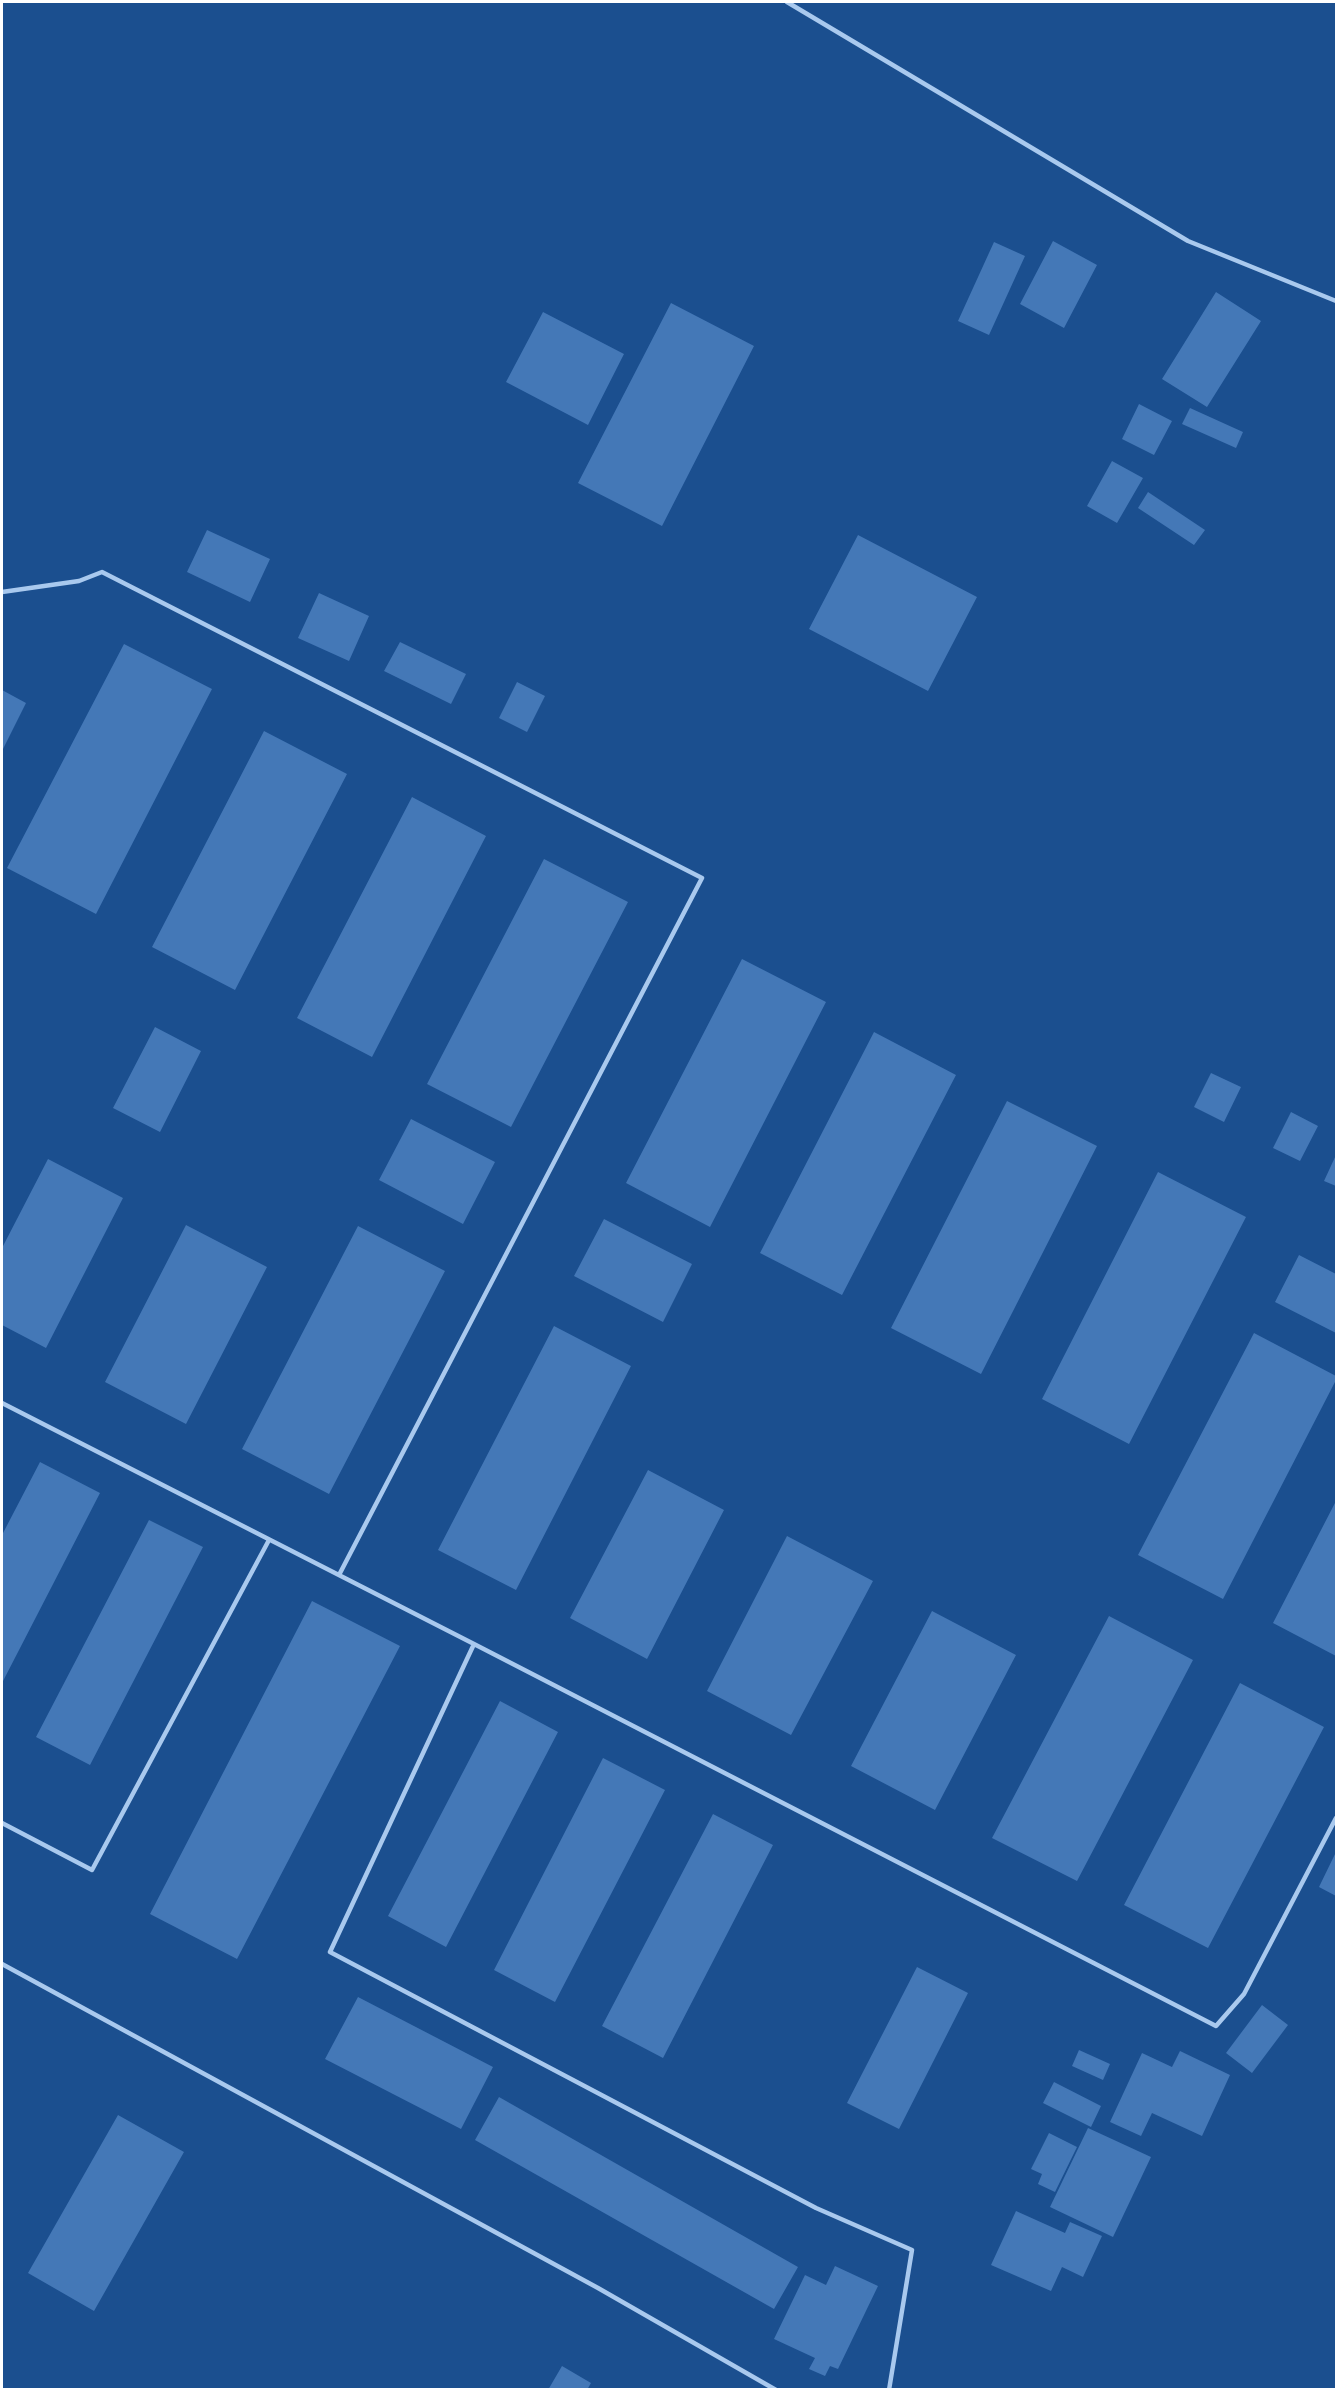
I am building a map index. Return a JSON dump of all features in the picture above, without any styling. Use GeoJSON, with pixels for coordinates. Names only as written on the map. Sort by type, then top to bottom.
{"type":"FeatureCollection","features":[{"type":"Feature","properties":{"kind":"lane"},"geometry":{"type":"LineString","coordinates":[[787,2],[1188,241],[1336,301]]}},
{"type":"Feature","properties":{"kind":"lane"},"geometry":{"type":"LineString","coordinates":[[2,592],[79,580],[102,572],[702,878],[339,1575]]}},
{"type":"Feature","properties":{"kind":"lane"},"geometry":{"type":"LineString","coordinates":[[2,1403],[1216,2026],[1244,1994],[1336,1818]]}},
{"type":"Feature","properties":{"kind":"lane"},"geometry":{"type":"LineString","coordinates":[[2,1823],[92,1870],[269,1540]]}},
{"type":"Feature","properties":{"kind":"lane"},"geometry":{"type":"LineString","coordinates":[[474,1644],[330,1952],[816,2208],[912,2250],[889,2390]]}},
{"type":"Feature","properties":{"kind":"lane"},"geometry":{"type":"LineString","coordinates":[[2,1964],[588,2283],[776,2390]]}},
{"type":"Feature","properties":{"kind":"building"},"geometry":{"type":"Polygon","coordinates":[[[1053,241],[1097,265],[1064,328],[1020,304],[1053,241]]]}},
{"type":"Feature","properties":{"kind":"building"},"geometry":{"type":"Polygon","coordinates":[[[994,242],[1025,256],[989,335],[958,321],[994,242]]]}},
{"type":"Feature","properties":{"kind":"building"},"geometry":{"type":"Polygon","coordinates":[[[1216,292],[1261,321],[1207,407],[1162,379],[1216,292]]]}},
{"type":"Feature","properties":{"kind":"building"},"geometry":{"type":"Polygon","coordinates":[[[671,303],[754,346],[662,526],[578,483],[671,303]]]}},
{"type":"Feature","properties":{"kind":"building"},"geometry":{"type":"Polygon","coordinates":[[[543,312],[624,354],[588,425],[506,382],[543,312]]]}},
{"type":"Feature","properties":{"kind":"building"},"geometry":{"type":"Polygon","coordinates":[[[1139,404],[1172,421],[1154,455],[1122,439],[1139,404]]]}},
{"type":"Feature","properties":{"kind":"building"},"geometry":{"type":"Polygon","coordinates":[[[1190,408],[1243,432],[1236,448],[1182,424],[1190,408]]]}},
{"type":"Feature","properties":{"kind":"building"},"geometry":{"type":"Polygon","coordinates":[[[1112,461],[1143,478],[1117,523],[1087,506],[1112,461]]]}},
{"type":"Feature","properties":{"kind":"building"},"geometry":{"type":"Polygon","coordinates":[[[1148,492],[1205,530],[1194,545],[1138,508],[1148,492]]]}},
{"type":"Feature","properties":{"kind":"building"},"geometry":{"type":"Polygon","coordinates":[[[207,530],[270,559],[250,602],[187,572],[207,530]]]}},
{"type":"Feature","properties":{"kind":"building"},"geometry":{"type":"Polygon","coordinates":[[[858,535],[977,597],[928,691],[809,629],[858,535]]]}},
{"type":"Feature","properties":{"kind":"building"},"geometry":{"type":"Polygon","coordinates":[[[319,593],[369,616],[349,661],[298,638],[319,593]]]}},
{"type":"Feature","properties":{"kind":"building"},"geometry":{"type":"Polygon","coordinates":[[[400,642],[466,674],[451,704],[384,671],[400,642]]]}},
{"type":"Feature","properties":{"kind":"building"},"geometry":{"type":"Polygon","coordinates":[[[124,644],[212,689],[96,914],[7,868],[124,644]]]}},
{"type":"Feature","properties":{"kind":"building"},"geometry":{"type":"Polygon","coordinates":[[[517,682],[545,696],[527,732],[499,718],[517,682]]]}},
{"type":"Feature","properties":{"kind":"building"},"geometry":{"type":"Polygon","coordinates":[[[2,690],[26,703],[2,751],[2,690]]]}},
{"type":"Feature","properties":{"kind":"building"},"geometry":{"type":"Polygon","coordinates":[[[264,731],[347,774],[235,990],[152,947],[264,731]]]}},
{"type":"Feature","properties":{"kind":"building"},"geometry":{"type":"Polygon","coordinates":[[[412,797],[486,836],[372,1057],[297,1018],[412,797]]]}},
{"type":"Feature","properties":{"kind":"building"},"geometry":{"type":"Polygon","coordinates":[[[544,859],[628,902],[511,1127],[427,1084],[544,859]]]}},
{"type":"Feature","properties":{"kind":"building"},"geometry":{"type":"Polygon","coordinates":[[[742,959],[826,1002],[710,1227],[626,1183],[742,959]]]}},
{"type":"Feature","properties":{"kind":"building"},"geometry":{"type":"Polygon","coordinates":[[[155,1027],[201,1051],[160,1132],[113,1108],[155,1027]]]}},
{"type":"Feature","properties":{"kind":"building"},"geometry":{"type":"Polygon","coordinates":[[[874,1032],[956,1075],[842,1295],[760,1253],[874,1032]]]}},
{"type":"Feature","properties":{"kind":"building"},"geometry":{"type":"Polygon","coordinates":[[[1211,1073],[1241,1087],[1224,1122],[1194,1107],[1211,1073]]]}},
{"type":"Feature","properties":{"kind":"building"},"geometry":{"type":"Polygon","coordinates":[[[1007,1101],[1097,1146],[981,1374],[891,1328],[1007,1101]]]}},
{"type":"Feature","properties":{"kind":"building"},"geometry":{"type":"Polygon","coordinates":[[[1291,1112],[1318,1126],[1300,1161],[1273,1148],[1291,1112]]]}},
{"type":"Feature","properties":{"kind":"building"},"geometry":{"type":"Polygon","coordinates":[[[411,1119],[495,1162],[463,1224],[379,1180],[411,1119]]]}},
{"type":"Feature","properties":{"kind":"building"},"geometry":{"type":"Polygon","coordinates":[[[1336,1155],[1336,1186],[1324,1181],[1336,1155]]]}},
{"type":"Feature","properties":{"kind":"building"},"geometry":{"type":"Polygon","coordinates":[[[48,1159],[123,1198],[46,1348],[2,1325],[2,1248],[48,1159]]]}},
{"type":"Feature","properties":{"kind":"building"},"geometry":{"type":"Polygon","coordinates":[[[1158,1172],[1246,1217],[1129,1444],[1042,1399],[1158,1172]]]}},
{"type":"Feature","properties":{"kind":"building"},"geometry":{"type":"Polygon","coordinates":[[[604,1219],[692,1264],[663,1322],[574,1276],[604,1219]]]}},
{"type":"Feature","properties":{"kind":"building"},"geometry":{"type":"Polygon","coordinates":[[[186,1225],[267,1267],[186,1424],[105,1382],[186,1225]]]}},
{"type":"Feature","properties":{"kind":"building"},"geometry":{"type":"Polygon","coordinates":[[[358,1226],[445,1271],[329,1494],[242,1449],[358,1226]]]}},
{"type":"Feature","properties":{"kind":"building"},"geometry":{"type":"Polygon","coordinates":[[[1299,1255],[1336,1274],[1336,1333],[1275,1302],[1299,1255]]]}},
{"type":"Feature","properties":{"kind":"building"},"geometry":{"type":"Polygon","coordinates":[[[554,1326],[631,1366],[516,1590],[438,1550],[554,1326]]]}},
{"type":"Feature","properties":{"kind":"building"},"geometry":{"type":"Polygon","coordinates":[[[1254,1333],[1336,1376],[1336,1380],[1223,1599],[1138,1555],[1254,1333]]]}},
{"type":"Feature","properties":{"kind":"building"},"geometry":{"type":"Polygon","coordinates":[[[40,1462],[100,1493],[2,1683],[2,1535],[40,1462]]]}},
{"type":"Feature","properties":{"kind":"building"},"geometry":{"type":"Polygon","coordinates":[[[648,1470],[724,1510],[647,1659],[570,1618],[648,1470]]]}},
{"type":"Feature","properties":{"kind":"building"},"geometry":{"type":"Polygon","coordinates":[[[1336,1501],[1336,1656],[1273,1623],[1336,1501]]]}},
{"type":"Feature","properties":{"kind":"building"},"geometry":{"type":"Polygon","coordinates":[[[149,1520],[203,1547],[90,1765],[36,1737],[149,1520]]]}},
{"type":"Feature","properties":{"kind":"building"},"geometry":{"type":"Polygon","coordinates":[[[787,1536],[873,1581],[791,1735],[707,1691],[787,1536]]]}},
{"type":"Feature","properties":{"kind":"building"},"geometry":{"type":"Polygon","coordinates":[[[312,1601],[400,1646],[237,1959],[150,1914],[312,1601]]]}},
{"type":"Feature","properties":{"kind":"building"},"geometry":{"type":"Polygon","coordinates":[[[932,1611],[1016,1655],[935,1810],[851,1766],[932,1611]]]}},
{"type":"Feature","properties":{"kind":"building"},"geometry":{"type":"Polygon","coordinates":[[[1109,1616],[1193,1660],[1077,1881],[992,1838],[1109,1616]]]}},
{"type":"Feature","properties":{"kind":"building"},"geometry":{"type":"Polygon","coordinates":[[[1240,1683],[1324,1727],[1208,1948],[1124,1905],[1240,1683]]]}},
{"type":"Feature","properties":{"kind":"building"},"geometry":{"type":"Polygon","coordinates":[[[500,1701],[558,1732],[446,1947],[388,1916],[500,1701]]]}},
{"type":"Feature","properties":{"kind":"building"},"geometry":{"type":"Polygon","coordinates":[[[603,1758],[665,1790],[555,2002],[494,1970],[603,1758]]]}},
{"type":"Feature","properties":{"kind":"building"},"geometry":{"type":"Polygon","coordinates":[[[713,1814],[773,1845],[663,2058],[602,2026],[713,1814]]]}},
{"type":"Feature","properties":{"kind":"building"},"geometry":{"type":"Polygon","coordinates":[[[1336,1852],[1336,1896],[1319,1887],[1336,1852]]]}},
{"type":"Feature","properties":{"kind":"building"},"geometry":{"type":"Polygon","coordinates":[[[917,1967],[968,1993],[899,2129],[847,2103],[917,1967]]]}},
{"type":"Feature","properties":{"kind":"building"},"geometry":{"type":"Polygon","coordinates":[[[358,1997],[493,2067],[461,2129],[325,2059],[358,1997]]]}},
{"type":"Feature","properties":{"kind":"building"},"geometry":{"type":"Polygon","coordinates":[[[1262,2005],[1288,2025],[1252,2073],[1226,2053],[1262,2005]]]}},
{"type":"Feature","properties":{"kind":"building"},"geometry":{"type":"Polygon","coordinates":[[[1079,2050],[1110,2064],[1103,2080],[1072,2066],[1079,2050]]]}},
{"type":"Feature","properties":{"kind":"building"},"geometry":{"type":"Polygon","coordinates":[[[1180,2051],[1230,2075],[1202,2136],[1152,2113],[1141,2136],[1110,2122],[1142,2053],[1172,2067],[1180,2051]]]}},
{"type":"Feature","properties":{"kind":"building"},"geometry":{"type":"Polygon","coordinates":[[[1054,2082],[1101,2106],[1091,2127],[1043,2103],[1054,2082]]]}},
{"type":"Feature","properties":{"kind":"building"},"geometry":{"type":"Polygon","coordinates":[[[499,2097],[798,2267],[774,2309],[475,2140],[499,2097]]]}},
{"type":"Feature","properties":{"kind":"building"},"geometry":{"type":"Polygon","coordinates":[[[118,2115],[184,2152],[94,2311],[28,2273],[118,2115]]]}},
{"type":"Feature","properties":{"kind":"building"},"geometry":{"type":"Polygon","coordinates":[[[1088,2128],[1151,2157],[1113,2237],[1050,2207],[1088,2128]]]}},
{"type":"Feature","properties":{"kind":"building"},"geometry":{"type":"Polygon","coordinates":[[[1049,2133],[1077,2147],[1055,2192],[1038,2184],[1042,2174],[1031,2169],[1049,2133]]]}},
{"type":"Feature","properties":{"kind":"building"},"geometry":{"type":"Polygon","coordinates":[[[1016,2211],[1065,2233],[1070,2222],[1102,2236],[1083,2277],[1062,2267],[1051,2291],[991,2265],[1016,2211]]]}},
{"type":"Feature","properties":{"kind":"building"},"geometry":{"type":"Polygon","coordinates":[[[835,2266],[878,2286],[838,2369],[830,2366],[825,2376],[809,2369],[815,2358],[774,2339],[805,2275],[826,2285],[835,2266]]]}},
{"type":"Feature","properties":{"kind":"building"},"geometry":{"type":"Polygon","coordinates":[[[562,2366],[591,2383],[587,2390],[548,2390],[562,2366]]]}}]}
